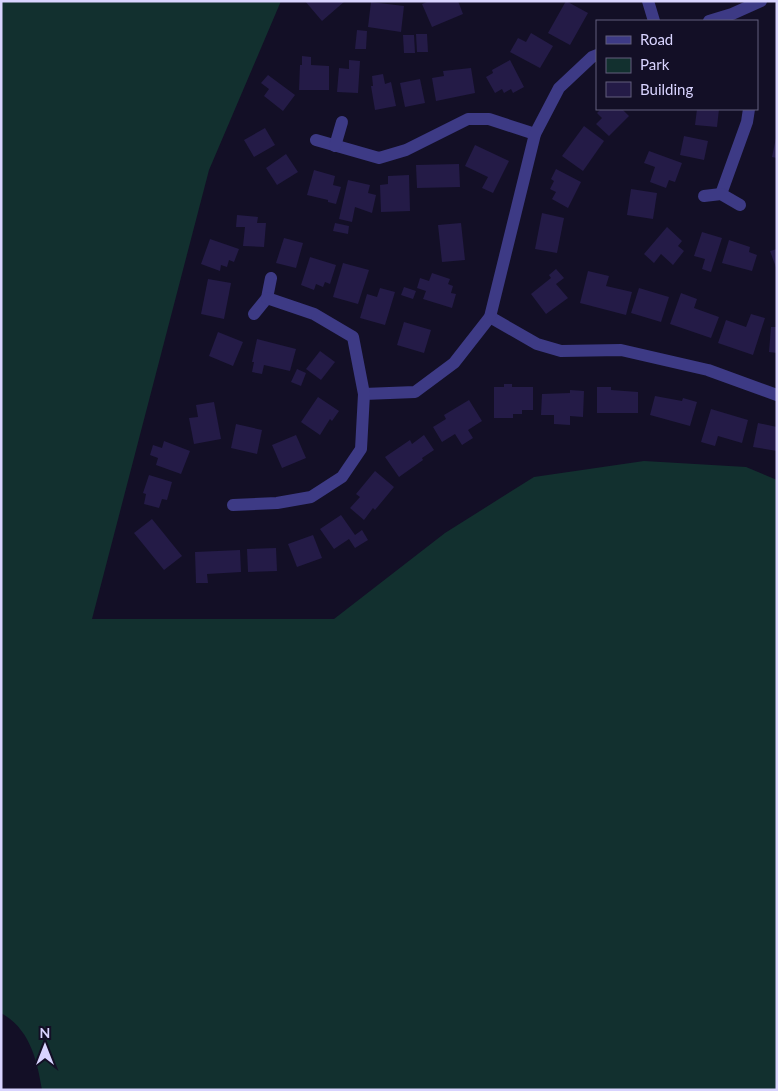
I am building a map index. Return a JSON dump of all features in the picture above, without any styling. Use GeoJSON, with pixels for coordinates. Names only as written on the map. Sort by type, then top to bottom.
{"type":"FeatureCollection","features":[{"type":"Feature","properties":{"kind":"street"},"geometry":{"type":"LineString","coordinates":[[648,1],[654,20]]}},
{"type":"Feature","properties":{"kind":"street"},"geometry":{"type":"LineString","coordinates":[[717,20],[734,18],[761,1]]}},
{"type":"Feature","properties":{"kind":"street"},"geometry":{"type":"LineString","coordinates":[[364,394],[415,392],[454,363],[490,317],[535,134],[559,88],[596,55]]}},
{"type":"Feature","properties":{"kind":"street"},"geometry":{"type":"LineString","coordinates":[[721,194],[749,110]]}},
{"type":"Feature","properties":{"kind":"street"},"geometry":{"type":"LineString","coordinates":[[316,140],[378,158],[406,150],[468,119],[489,119],[535,134]]}},
{"type":"Feature","properties":{"kind":"street"},"geometry":{"type":"LineString","coordinates":[[335,146],[342,122]]}},
{"type":"Feature","properties":{"kind":"street"},"geometry":{"type":"LineString","coordinates":[[704,196],[721,194],[740,205]]}},
{"type":"Feature","properties":{"kind":"street"},"geometry":{"type":"LineString","coordinates":[[254,314],[267,298],[271,278]]}},
{"type":"Feature","properties":{"kind":"street"},"geometry":{"type":"LineString","coordinates":[[233,505],[277,503],[311,497],[342,477],[361,449],[364,394],[354,337],[314,314],[267,298]]}},
{"type":"Feature","properties":{"kind":"street"},"geometry":{"type":"LineString","coordinates":[[490,317],[537,344],[553,349],[561,351],[621,350],[708,370],[777,395]]}},
{"type":"Feature","properties":{"kind":"green space"},"geometry":{"type":"Polygon","coordinates":[[[1,1],[281,1],[209,170],[92,619],[334,619],[445,533],[534,477],[644,461],[746,467],[777,480],[777,1090],[42,1090],[31,1046],[19,1028],[1,1013],[1,1]]]}},
{"type":"Feature","properties":{"kind":"building"},"geometry":{"type":"Polygon","coordinates":[[[305,1],[345,1],[322,21],[305,1]]]}},
{"type":"Feature","properties":{"kind":"building"},"geometry":{"type":"Polygon","coordinates":[[[429,1],[458,1],[463,14],[432,27],[422,4],[429,1]]]}},
{"type":"Feature","properties":{"kind":"building"},"geometry":{"type":"Polygon","coordinates":[[[566,1],[588,13],[570,45],[548,33],[566,1]]]}},
{"type":"Feature","properties":{"kind":"building"},"geometry":{"type":"Polygon","coordinates":[[[371,2],[404,6],[401,32],[368,27],[371,2]]]}},
{"type":"Feature","properties":{"kind":"building"},"geometry":{"type":"Polygon","coordinates":[[[357,30],[367,31],[366,49],[355,49],[357,30]]]}},
{"type":"Feature","properties":{"kind":"building"},"geometry":{"type":"Polygon","coordinates":[[[531,33],[553,46],[540,68],[510,52],[518,38],[526,42],[531,33]]]}},
{"type":"Feature","properties":{"kind":"building"},"geometry":{"type":"Polygon","coordinates":[[[416,34],[427,34],[428,52],[417,52],[416,34]]]}},
{"type":"Feature","properties":{"kind":"building"},"geometry":{"type":"Polygon","coordinates":[[[403,35],[414,35],[415,53],[404,53],[403,35]]]}},
{"type":"Feature","properties":{"kind":"building"},"geometry":{"type":"Polygon","coordinates":[[[302,56],[311,57],[311,65],[329,66],[329,90],[299,90],[302,56]]]}},
{"type":"Feature","properties":{"kind":"building"},"geometry":{"type":"Polygon","coordinates":[[[349,60],[360,61],[358,93],[337,92],[339,68],[349,69],[349,60]]]}},
{"type":"Feature","properties":{"kind":"building"},"geometry":{"type":"Polygon","coordinates":[[[510,60],[524,87],[513,93],[511,89],[504,93],[502,89],[495,93],[486,77],[493,73],[492,70],[510,60]]]}},
{"type":"Feature","properties":{"kind":"building"},"geometry":{"type":"Polygon","coordinates":[[[471,68],[475,93],[436,101],[432,78],[444,76],[443,71],[471,68]]]}},
{"type":"Feature","properties":{"kind":"building"},"geometry":{"type":"Polygon","coordinates":[[[383,74],[385,84],[391,82],[396,106],[375,110],[371,86],[373,86],[372,76],[383,74]]]}},
{"type":"Feature","properties":{"kind":"building"},"geometry":{"type":"Polygon","coordinates":[[[268,75],[295,95],[283,111],[264,96],[269,89],[261,83],[268,75]]]}},
{"type":"Feature","properties":{"kind":"building"},"geometry":{"type":"Polygon","coordinates":[[[420,79],[425,103],[405,107],[400,83],[420,79]]]}},
{"type":"Feature","properties":{"kind":"building"},"geometry":{"type":"Polygon","coordinates":[[[600,110],[623,110],[629,116],[609,136],[596,124],[602,118],[597,113],[600,110]]]}},
{"type":"Feature","properties":{"kind":"building"},"geometry":{"type":"Polygon","coordinates":[[[697,110],[719,110],[717,127],[695,125],[697,110]]]}},
{"type":"Feature","properties":{"kind":"building"},"geometry":{"type":"Polygon","coordinates":[[[584,126],[604,141],[583,171],[562,156],[584,126]]]}},
{"type":"Feature","properties":{"kind":"building"},"geometry":{"type":"Polygon","coordinates":[[[265,128],[275,145],[254,157],[244,140],[265,128]]]}},
{"type":"Feature","properties":{"kind":"building"},"geometry":{"type":"Polygon","coordinates":[[[684,136],[708,141],[704,160],[680,155],[684,136]]]}},
{"type":"Feature","properties":{"kind":"building"},"geometry":{"type":"Polygon","coordinates":[[[777,138],[777,158],[772,157],[777,138]]]}},
{"type":"Feature","properties":{"kind":"building"},"geometry":{"type":"Polygon","coordinates":[[[475,145],[509,161],[493,193],[482,188],[488,177],[465,166],[475,145]]]}},
{"type":"Feature","properties":{"kind":"building"},"geometry":{"type":"Polygon","coordinates":[[[649,151],[682,163],[675,182],[669,180],[666,188],[650,182],[655,167],[644,163],[649,151]]]}},
{"type":"Feature","properties":{"kind":"building"},"geometry":{"type":"Polygon","coordinates":[[[286,154],[298,172],[277,185],[266,168],[286,154]]]}},
{"type":"Feature","properties":{"kind":"building"},"geometry":{"type":"Polygon","coordinates":[[[459,164],[460,187],[417,188],[416,165],[459,164]]]}},
{"type":"Feature","properties":{"kind":"building"},"geometry":{"type":"Polygon","coordinates":[[[556,169],[581,182],[568,208],[552,199],[556,192],[550,189],[554,181],[551,179],[556,169]]]}},
{"type":"Feature","properties":{"kind":"building"},"geometry":{"type":"Polygon","coordinates":[[[314,170],[335,176],[333,185],[341,187],[336,204],[307,195],[314,170]]]}},
{"type":"Feature","properties":{"kind":"building"},"geometry":{"type":"Polygon","coordinates":[[[409,175],[410,211],[381,212],[380,185],[388,184],[388,176],[409,175]]]}},
{"type":"Feature","properties":{"kind":"building"},"geometry":{"type":"Polygon","coordinates":[[[348,180],[370,185],[368,193],[376,195],[372,213],[355,207],[352,222],[339,219],[348,180]]]}},
{"type":"Feature","properties":{"kind":"building"},"geometry":{"type":"Polygon","coordinates":[[[631,189],[657,193],[653,219],[627,215],[631,189]]]}},
{"type":"Feature","properties":{"kind":"building"},"geometry":{"type":"Polygon","coordinates":[[[542,213],[564,218],[557,253],[535,249],[542,213]]]}},
{"type":"Feature","properties":{"kind":"building"},"geometry":{"type":"Polygon","coordinates":[[[237,215],[258,217],[257,223],[266,223],[264,247],[243,246],[245,227],[236,227],[237,215]]]}},
{"type":"Feature","properties":{"kind":"building"},"geometry":{"type":"Polygon","coordinates":[[[335,223],[349,226],[348,234],[333,231],[335,223]]]}},
{"type":"Feature","properties":{"kind":"building"},"geometry":{"type":"Polygon","coordinates":[[[461,223],[465,260],[442,262],[438,225],[461,223]]]}},
{"type":"Feature","properties":{"kind":"building"},"geometry":{"type":"Polygon","coordinates":[[[667,227],[682,241],[678,246],[684,251],[673,265],[661,254],[654,263],[644,254],[667,227]]]}},
{"type":"Feature","properties":{"kind":"building"},"geometry":{"type":"Polygon","coordinates":[[[702,232],[722,238],[711,272],[702,269],[705,259],[694,256],[702,232]]]}},
{"type":"Feature","properties":{"kind":"building"},"geometry":{"type":"Polygon","coordinates":[[[284,238],[303,243],[296,268],[276,263],[284,238]]]}},
{"type":"Feature","properties":{"kind":"building"},"geometry":{"type":"Polygon","coordinates":[[[210,239],[239,249],[234,262],[229,260],[227,267],[221,265],[220,271],[201,264],[210,239]]]}},
{"type":"Feature","properties":{"kind":"building"},"geometry":{"type":"Polygon","coordinates":[[[729,240],[750,247],[749,252],[757,255],[752,271],[722,263],[729,240]]]}},
{"type":"Feature","properties":{"kind":"building"},"geometry":{"type":"Polygon","coordinates":[[[777,249],[777,270],[770,251],[777,249]]]}},
{"type":"Feature","properties":{"kind":"building"},"geometry":{"type":"Polygon","coordinates":[[[310,257],[336,265],[330,284],[325,282],[323,287],[316,284],[314,290],[301,285],[310,257]]]}},
{"type":"Feature","properties":{"kind":"building"},"geometry":{"type":"Polygon","coordinates":[[[343,263],[369,270],[358,304],[333,297],[343,263]]]}},
{"type":"Feature","properties":{"kind":"building"},"geometry":{"type":"Polygon","coordinates":[[[556,269],[564,278],[556,284],[568,298],[546,314],[531,294],[551,278],[549,275],[556,269]]]}},
{"type":"Feature","properties":{"kind":"building"},"geometry":{"type":"Polygon","coordinates":[[[588,271],[609,276],[606,286],[632,292],[626,315],[580,303],[588,271]]]}},
{"type":"Feature","properties":{"kind":"building"},"geometry":{"type":"Polygon","coordinates":[[[432,273],[450,279],[448,284],[453,286],[451,293],[456,294],[452,308],[423,299],[426,291],[417,288],[420,278],[429,281],[432,273]]]}},
{"type":"Feature","properties":{"kind":"building"},"geometry":{"type":"Polygon","coordinates":[[[208,279],[231,283],[224,319],[201,314],[208,279]]]}},
{"type":"Feature","properties":{"kind":"building"},"geometry":{"type":"Polygon","coordinates":[[[404,287],[416,291],[413,299],[401,295],[404,287]]]}},
{"type":"Feature","properties":{"kind":"building"},"geometry":{"type":"Polygon","coordinates":[[[380,288],[395,292],[385,325],[360,318],[367,294],[377,297],[380,288]]]}},
{"type":"Feature","properties":{"kind":"building"},"geometry":{"type":"Polygon","coordinates":[[[639,288],[669,297],[661,322],[631,313],[639,288]]]}},
{"type":"Feature","properties":{"kind":"building"},"geometry":{"type":"Polygon","coordinates":[[[681,293],[697,299],[694,308],[719,317],[711,338],[670,324],[681,293]]]}},
{"type":"Feature","properties":{"kind":"building"},"geometry":{"type":"Polygon","coordinates":[[[751,314],[765,318],[753,355],[718,343],[726,320],[746,327],[751,314]]]}},
{"type":"Feature","properties":{"kind":"building"},"geometry":{"type":"Polygon","coordinates":[[[404,322],[431,330],[424,353],[397,345],[404,322]]]}},
{"type":"Feature","properties":{"kind":"building"},"geometry":{"type":"Polygon","coordinates":[[[771,327],[777,327],[777,353],[769,352],[771,327]]]}},
{"type":"Feature","properties":{"kind":"building"},"geometry":{"type":"Polygon","coordinates":[[[218,332],[243,342],[233,366],[209,356],[218,332]]]}},
{"type":"Feature","properties":{"kind":"building"},"geometry":{"type":"Polygon","coordinates":[[[257,339],[296,349],[290,371],[264,365],[262,374],[252,372],[257,339]]]}},
{"type":"Feature","properties":{"kind":"building"},"geometry":{"type":"Polygon","coordinates":[[[320,351],[335,362],[321,380],[306,369],[320,351]]]}},
{"type":"Feature","properties":{"kind":"building"},"geometry":{"type":"Polygon","coordinates":[[[297,369],[306,373],[301,386],[291,382],[297,369]]]}},
{"type":"Feature","properties":{"kind":"building"},"geometry":{"type":"Polygon","coordinates":[[[504,384],[512,384],[512,387],[533,387],[533,410],[522,410],[522,414],[513,414],[513,418],[494,418],[494,387],[504,387],[504,384]]]}},
{"type":"Feature","properties":{"kind":"building"},"geometry":{"type":"Polygon","coordinates":[[[597,387],[611,387],[611,390],[638,392],[638,413],[597,413],[597,387]]]}},
{"type":"Feature","properties":{"kind":"building"},"geometry":{"type":"Polygon","coordinates":[[[570,390],[584,391],[583,417],[570,416],[570,425],[554,424],[554,415],[541,415],[542,394],[570,393],[570,390]]]}},
{"type":"Feature","properties":{"kind":"building"},"geometry":{"type":"Polygon","coordinates":[[[655,396],[682,401],[683,398],[697,402],[690,426],[650,415],[655,396]]]}},
{"type":"Feature","properties":{"kind":"building"},"geometry":{"type":"Polygon","coordinates":[[[318,397],[339,411],[332,421],[330,419],[320,435],[301,422],[318,397]]]}},
{"type":"Feature","properties":{"kind":"building"},"geometry":{"type":"Polygon","coordinates":[[[469,400],[482,421],[468,430],[473,438],[462,445],[455,434],[442,442],[433,427],[446,419],[444,415],[469,400]]]}},
{"type":"Feature","properties":{"kind":"building"},"geometry":{"type":"Polygon","coordinates":[[[214,402],[221,439],[194,444],[189,418],[198,417],[196,405],[214,402]]]}},
{"type":"Feature","properties":{"kind":"building"},"geometry":{"type":"Polygon","coordinates":[[[711,409],[748,420],[742,443],[718,436],[715,446],[701,442],[711,409]]]}},
{"type":"Feature","properties":{"kind":"building"},"geometry":{"type":"Polygon","coordinates":[[[758,423],[777,427],[777,451],[753,447],[758,423]]]}},
{"type":"Feature","properties":{"kind":"building"},"geometry":{"type":"Polygon","coordinates":[[[236,424],[262,430],[257,454],[231,448],[236,424]]]}},
{"type":"Feature","properties":{"kind":"building"},"geometry":{"type":"Polygon","coordinates":[[[296,435],[306,458],[282,468],[272,445],[296,435]]]}},
{"type":"Feature","properties":{"kind":"building"},"geometry":{"type":"Polygon","coordinates":[[[424,435],[434,450],[399,477],[385,457],[410,440],[412,444],[424,435]]]}},
{"type":"Feature","properties":{"kind":"building"},"geometry":{"type":"Polygon","coordinates":[[[164,441],[190,451],[181,474],[156,465],[158,458],[150,455],[153,445],[162,448],[164,441]]]}},
{"type":"Feature","properties":{"kind":"building"},"geometry":{"type":"Polygon","coordinates":[[[375,471],[394,487],[364,520],[350,508],[360,497],[356,494],[375,471]]]}},
{"type":"Feature","properties":{"kind":"building"},"geometry":{"type":"Polygon","coordinates":[[[149,475],[172,482],[167,500],[162,499],[159,508],[144,504],[146,494],[143,493],[149,475]]]}},
{"type":"Feature","properties":{"kind":"building"},"geometry":{"type":"Polygon","coordinates":[[[341,515],[355,535],[362,530],[368,540],[355,548],[349,539],[334,549],[320,529],[341,515]]]}},
{"type":"Feature","properties":{"kind":"building"},"geometry":{"type":"Polygon","coordinates":[[[152,519],[182,556],[164,570],[134,533],[152,519]]]}},
{"type":"Feature","properties":{"kind":"building"},"geometry":{"type":"Polygon","coordinates":[[[313,535],[322,558],[297,567],[288,544],[313,535]]]}},
{"type":"Feature","properties":{"kind":"building"},"geometry":{"type":"Polygon","coordinates":[[[276,548],[277,571],[248,572],[247,549],[276,548]]]}},
{"type":"Feature","properties":{"kind":"building"},"geometry":{"type":"Polygon","coordinates":[[[240,550],[241,572],[207,574],[208,583],[196,583],[195,552],[240,550]]]}}]}
